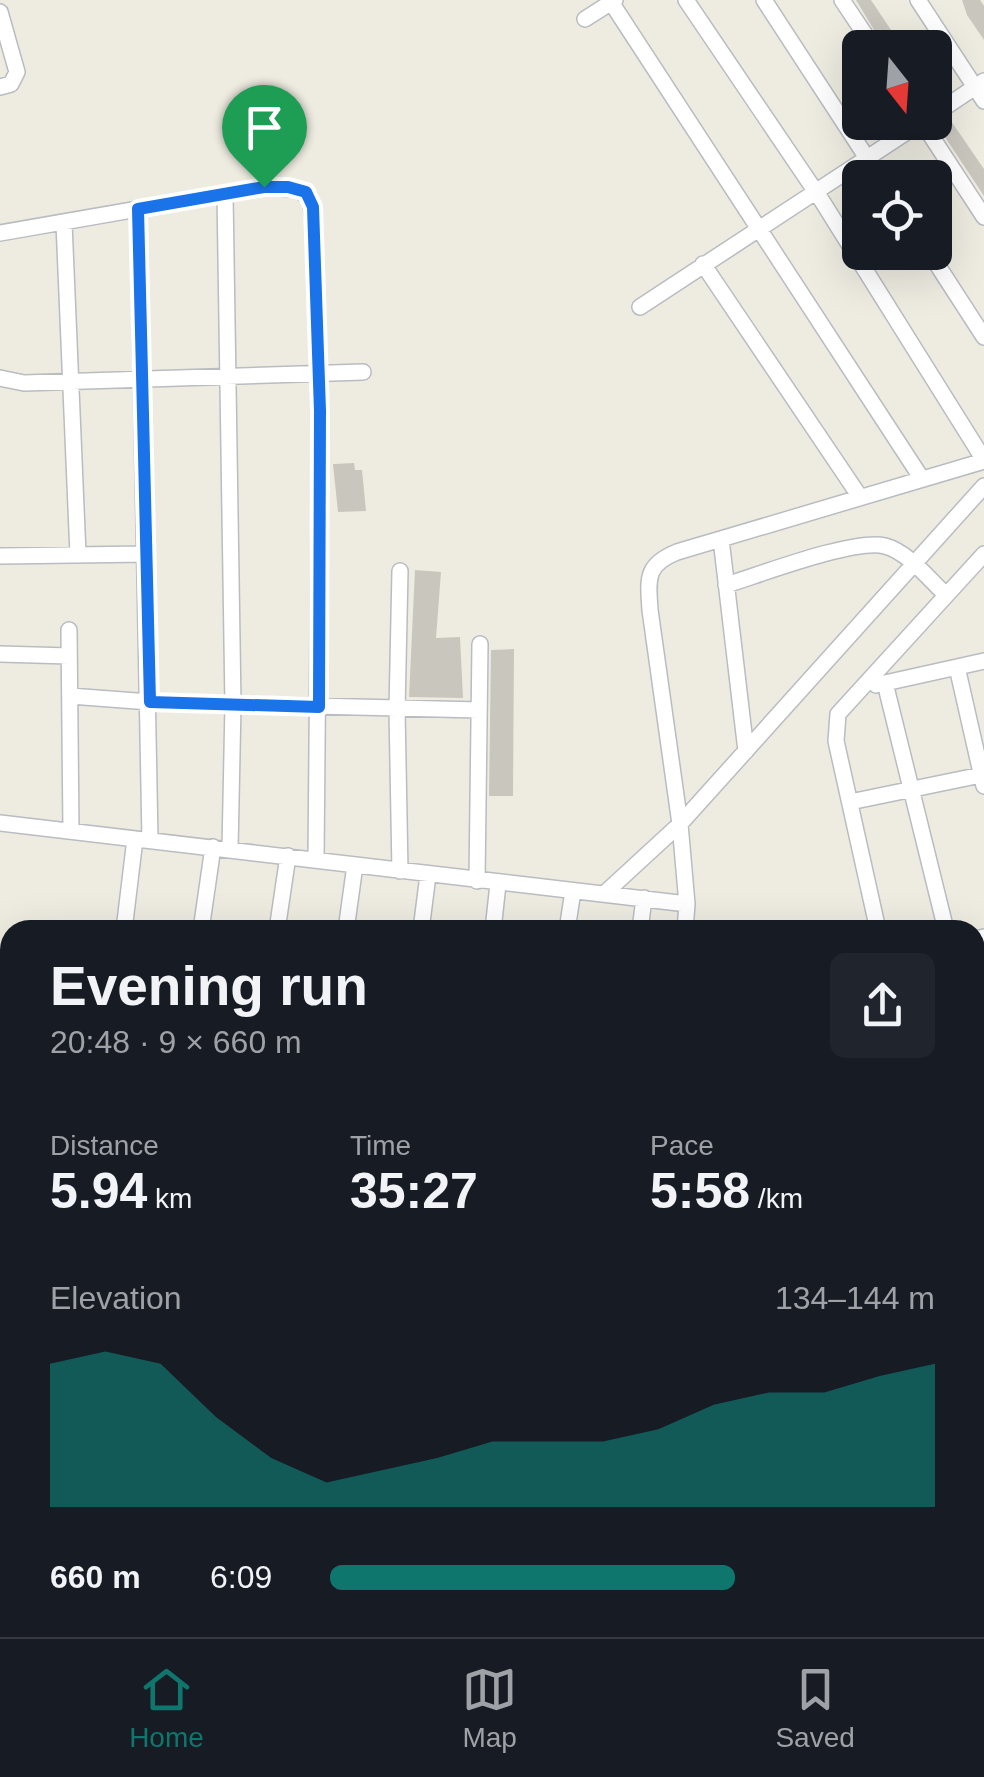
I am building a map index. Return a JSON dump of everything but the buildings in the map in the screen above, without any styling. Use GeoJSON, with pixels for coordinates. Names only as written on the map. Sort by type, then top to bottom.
{"type":"FeatureCollection","features":[{"type":"Feature","properties":{"kind":"street"},"geometry":{"type":"LineString","coordinates":[[686,0],[815,191],[984,460],[720,539],[654,565],[650,576],[650,610],[680,824],[686,920]]}},
{"type":"Feature","properties":{"kind":"street"},"geometry":{"type":"LineString","coordinates":[[764,0],[867,158]]}},
{"type":"Feature","properties":{"kind":"street"},"geometry":{"type":"LineString","coordinates":[[842,0],[862,30]]}},
{"type":"Feature","properties":{"kind":"street"},"geometry":{"type":"LineString","coordinates":[[918,0],[981,90],[952,105]]}},
{"type":"Feature","properties":{"kind":"street"},"geometry":{"type":"LineString","coordinates":[[586,19],[613,1],[922,479]]}},
{"type":"Feature","properties":{"kind":"street"},"geometry":{"type":"LineString","coordinates":[[0,12],[16,72],[12,84],[0,87]]}},
{"type":"Feature","properties":{"kind":"street"},"geometry":{"type":"LineString","coordinates":[[640,307],[894,140]]}},
{"type":"Feature","properties":{"kind":"street"},"geometry":{"type":"LineString","coordinates":[[934,140],[984,217]]}},
{"type":"Feature","properties":{"kind":"street"},"geometry":{"type":"LineString","coordinates":[[0,232],[278,186],[297,189],[310,198],[319,374],[316,860]]}},
{"type":"Feature","properties":{"kind":"street"},"geometry":{"type":"LineString","coordinates":[[224,194],[233,704],[230,849]]}},
{"type":"Feature","properties":{"kind":"street"},"geometry":{"type":"LineString","coordinates":[[126,920],[143,839],[150,702],[138,209]]}},
{"type":"Feature","properties":{"kind":"street"},"geometry":{"type":"LineString","coordinates":[[64,222],[78,555]]}},
{"type":"Feature","properties":{"kind":"street"},"geometry":{"type":"LineString","coordinates":[[703,264],[860,497]]}},
{"type":"Feature","properties":{"kind":"street"},"geometry":{"type":"LineString","coordinates":[[941,270],[984,337]]}},
{"type":"Feature","properties":{"kind":"street"},"geometry":{"type":"LineString","coordinates":[[0,378],[14,382],[363,372]]}},
{"type":"Feature","properties":{"kind":"street"},"geometry":{"type":"LineString","coordinates":[[605,893],[680,824],[984,486]]}},
{"type":"Feature","properties":{"kind":"street"},"geometry":{"type":"LineString","coordinates":[[720,539],[746,751]]}},
{"type":"Feature","properties":{"kind":"street"},"geometry":{"type":"LineString","coordinates":[[726,586],[864,546],[887,546],[946,595]]}},
{"type":"Feature","properties":{"kind":"street"},"geometry":{"type":"LineString","coordinates":[[0,556],[146,554]]}},
{"type":"Feature","properties":{"kind":"street"},"geometry":{"type":"LineString","coordinates":[[876,920],[835,726],[843,706],[984,554]]}},
{"type":"Feature","properties":{"kind":"street"},"geometry":{"type":"LineString","coordinates":[[400,571],[400,871]]}},
{"type":"Feature","properties":{"kind":"street"},"geometry":{"type":"LineString","coordinates":[[69,630],[71,831]]}},
{"type":"Feature","properties":{"kind":"street"},"geometry":{"type":"LineString","coordinates":[[476,881],[480,644]]}},
{"type":"Feature","properties":{"kind":"street"},"geometry":{"type":"LineString","coordinates":[[0,654],[69,656]]}},
{"type":"Feature","properties":{"kind":"street"},"geometry":{"type":"LineString","coordinates":[[858,690],[984,661]]}},
{"type":"Feature","properties":{"kind":"street"},"geometry":{"type":"LineString","coordinates":[[850,802],[983,781],[957,667]]}},
{"type":"Feature","properties":{"kind":"street"},"geometry":{"type":"LineString","coordinates":[[885,682],[944,920]]}},
{"type":"Feature","properties":{"kind":"street"},"geometry":{"type":"LineString","coordinates":[[70,696],[150,702],[479,710]]}},
{"type":"Feature","properties":{"kind":"street"},"geometry":{"type":"LineString","coordinates":[[0,823],[688,904]]}},
{"type":"Feature","properties":{"kind":"street"},"geometry":{"type":"LineString","coordinates":[[202,920],[213,847]]}},
{"type":"Feature","properties":{"kind":"street"},"geometry":{"type":"LineString","coordinates":[[278,920],[288,856]]}},
{"type":"Feature","properties":{"kind":"street"},"geometry":{"type":"LineString","coordinates":[[347,920],[355,865]]}},
{"type":"Feature","properties":{"kind":"street"},"geometry":{"type":"LineString","coordinates":[[422,920],[428,875]]}},
{"type":"Feature","properties":{"kind":"street"},"geometry":{"type":"LineString","coordinates":[[494,920],[498,884]]}},
{"type":"Feature","properties":{"kind":"street"},"geometry":{"type":"LineString","coordinates":[[569,920],[573,890]]}},
{"type":"Feature","properties":{"kind":"street"},"geometry":{"type":"LineString","coordinates":[[641,920],[644,898]]}},
{"type":"Feature","properties":{"kind":"route"},"geometry":{"type":"LineString","coordinates":[[264,187],[306,192],[313,207],[320,411],[319,707],[150,702],[138,209],[264,187]]}}]}
